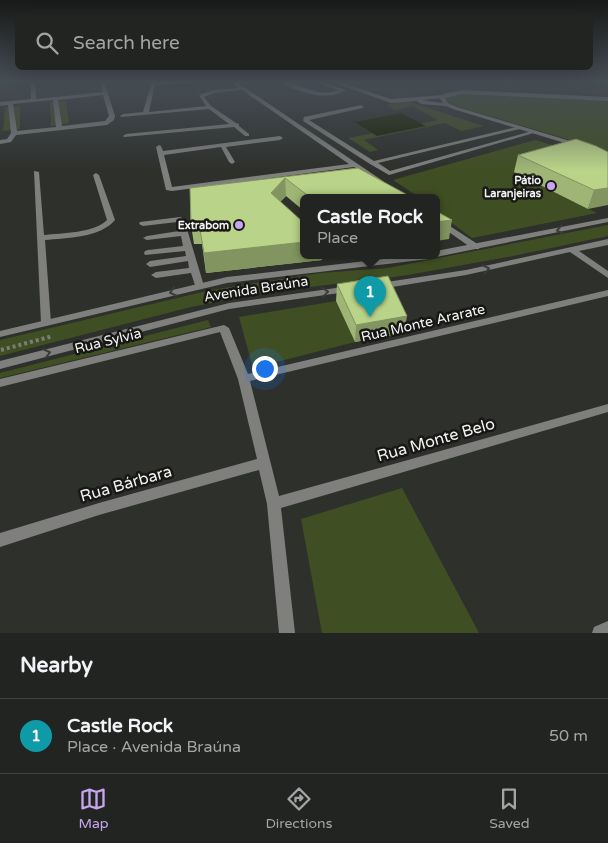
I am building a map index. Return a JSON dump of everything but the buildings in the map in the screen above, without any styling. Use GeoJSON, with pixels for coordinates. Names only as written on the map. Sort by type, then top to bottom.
{"type":"FeatureCollection","features":[{"type":"Feature","properties":{"kind":"street"},"geometry":{"type":"LineString","coordinates":[[0,142],[8,141],[14,133],[11,111]]}},
{"type":"Feature","properties":{"kind":"street"},"geometry":{"type":"LineString","coordinates":[[56,111],[59,128]]}},
{"type":"Feature","properties":{"kind":"street"},"geometry":{"type":"LineString","coordinates":[[14,133],[100,124],[112,120],[110,111]]}},
{"type":"Feature","properties":{"kind":"street"},"geometry":{"type":"LineString","coordinates":[[123,116],[172,111]]}},
{"type":"Feature","properties":{"kind":"street"},"geometry":{"type":"LineString","coordinates":[[215,111],[248,135]]}},
{"type":"Feature","properties":{"kind":"street"},"geometry":{"type":"LineString","coordinates":[[274,111],[387,186]]}},
{"type":"Feature","properties":{"kind":"street"},"geometry":{"type":"LineString","coordinates":[[341,111],[316,115],[306,118],[306,121],[386,172],[392,172],[534,132]]}},
{"type":"Feature","properties":{"kind":"street"},"geometry":{"type":"LineString","coordinates":[[466,111],[588,149]]}},
{"type":"Feature","properties":{"kind":"street"},"geometry":{"type":"LineString","coordinates":[[126,136],[237,125]]}},
{"type":"Feature","properties":{"kind":"street"},"geometry":{"type":"LineString","coordinates":[[372,163],[521,128]]}},
{"type":"Feature","properties":{"kind":"street"},"geometry":{"type":"LineString","coordinates":[[280,138],[223,146],[160,150],[169,188],[356,165]]}},
{"type":"Feature","properties":{"kind":"street"},"geometry":{"type":"LineString","coordinates":[[223,146],[232,162]]}},
{"type":"Feature","properties":{"kind":"street"},"geometry":{"type":"LineString","coordinates":[[36,172],[46,323]]}},
{"type":"Feature","properties":{"kind":"street"},"geometry":{"type":"LineString","coordinates":[[41,238],[100,229],[110,224],[112,220],[96,175]]}},
{"type":"Feature","properties":{"kind":"street"},"geometry":{"type":"LineString","coordinates":[[143,224],[180,219],[199,286]]}},
{"type":"Feature","properties":{"kind":"street"},"geometry":{"type":"LineString","coordinates":[[440,253],[608,220]]}},
{"type":"Feature","properties":{"kind":"street"},"geometry":{"type":"LineString","coordinates":[[440,222],[476,247]]}},
{"type":"Feature","properties":{"kind":"street"},"geometry":{"type":"LineString","coordinates":[[147,238],[184,233]]}},
{"type":"Feature","properties":{"kind":"street","name":"Avenida Braúna"},"geometry":{"type":"LineString","coordinates":[[0,365],[229,306],[413,282],[481,270],[608,242]]}},
{"type":"Feature","properties":{"kind":"street"},"geometry":{"type":"LineString","coordinates":[[148,253],[188,248]]}},
{"type":"Feature","properties":{"kind":"street"},"geometry":{"type":"LineString","coordinates":[[571,249],[608,275]]}},
{"type":"Feature","properties":{"kind":"street"},"geometry":{"type":"LineString","coordinates":[[150,264],[191,258]]}},
{"type":"Feature","properties":{"kind":"street","name":"Avenida Braúna"},"geometry":{"type":"LineString","coordinates":[[0,334],[199,286],[268,274],[402,259]]}},
{"type":"Feature","properties":{"kind":"street"},"geometry":{"type":"LineString","coordinates":[[156,275],[195,270]]}},
{"type":"Feature","properties":{"kind":"street","name":"Rua Monte Ararate"},"geometry":{"type":"LineString","coordinates":[[244,379],[608,293]]}},
{"type":"Feature","properties":{"kind":"street","name":"Rua Sylvia"},"geometry":{"type":"LineString","coordinates":[[0,383],[224,328],[244,379]]}},
{"type":"Feature","properties":{"kind":"street"},"geometry":{"type":"LineString","coordinates":[[244,379],[274,504],[287,633]]}},
{"type":"Feature","properties":{"kind":"street","name":"Rua Monte Belo"},"geometry":{"type":"LineString","coordinates":[[274,504],[608,408]]}},
{"type":"Feature","properties":{"kind":"street","name":"Rua Bárbara"},"geometry":{"type":"LineString","coordinates":[[0,540],[99,509],[263,463]]}},
{"type":"Feature","properties":{"kind":"street"},"geometry":{"type":"LineString","coordinates":[[600,633],[608,629]]}},
{"type":"Feature","properties":{"kind":"shaded area"},"geometry":{"type":"Polygon","coordinates":[[[5,111],[20,111],[20,129],[3,131],[5,111]]]}},
{"type":"Feature","properties":{"kind":"shaded area"},"geometry":{"type":"Polygon","coordinates":[[[50,111],[67,111],[69,123],[51,126],[50,111]]]}},
{"type":"Feature","properties":{"kind":"shaded area"},"geometry":{"type":"Polygon","coordinates":[[[420,111],[436,111],[484,126],[461,131],[445,123],[364,140],[378,150],[370,152],[348,138],[438,120],[420,111]]]}},
{"type":"Feature","properties":{"kind":"shaded area"},"geometry":{"type":"Polygon","coordinates":[[[471,111],[608,111],[608,155],[564,138],[471,111]]]}},
{"type":"Feature","properties":{"kind":"shaded area"},"geometry":{"type":"Polygon","coordinates":[[[401,113],[426,126],[377,136],[355,122],[401,113]]]}},
{"type":"Feature","properties":{"kind":"shaded area"},"geometry":{"type":"Polygon","coordinates":[[[535,140],[576,152],[515,173],[597,213],[472,238],[440,214],[440,194],[414,194],[393,180],[535,140]]]}},
{"type":"Feature","properties":{"kind":"shaded area"},"geometry":{"type":"Polygon","coordinates":[[[608,225],[608,236],[513,256],[402,276],[267,292],[191,307],[0,356],[0,340],[211,290],[321,273],[388,268],[608,225]]]}},
{"type":"Feature","properties":{"kind":"shaded area"},"geometry":{"type":"Polygon","coordinates":[[[336,301],[355,342],[253,368],[239,317],[336,301]]]}},
{"type":"Feature","properties":{"kind":"shaded area"},"geometry":{"type":"Polygon","coordinates":[[[208,320],[211,327],[0,378],[0,373],[208,320]]]}},
{"type":"Feature","properties":{"kind":"shaded area"},"geometry":{"type":"Polygon","coordinates":[[[402,488],[479,633],[322,633],[301,519],[402,488]]]}},
{"type":"Feature","properties":{"kind":"place","name":"Pátio Laranjeiras"},"geometry":{"type":"Point","coordinates":[551,186]}},
{"type":"Feature","properties":{"kind":"place","name":"Extrabom"},"geometry":{"type":"Point","coordinates":[239,225]}},
{"type":"Feature","properties":{"kind":"place","name":"Castle Rock"},"geometry":{"type":"Point","coordinates":[370,317]}}]}
